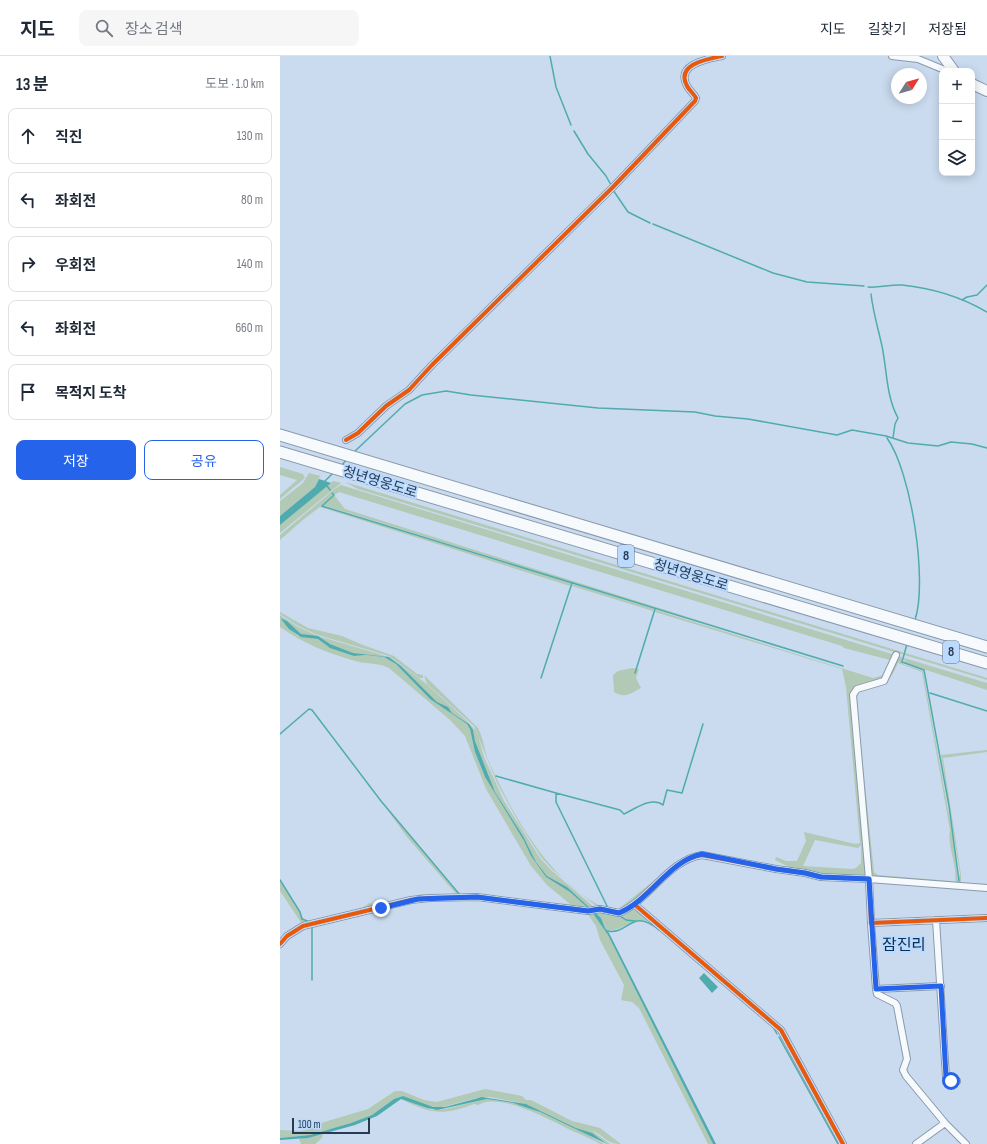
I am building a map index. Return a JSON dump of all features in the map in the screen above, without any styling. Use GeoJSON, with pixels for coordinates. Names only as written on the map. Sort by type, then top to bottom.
{"type":"FeatureCollection","features":[{"type":"Feature","properties":{"kind":"highway","name":"청년영웅도로"},"geometry":{"type":"LineString","coordinates":[[280,435],[365,462],[987,647]]}},
{"type":"Feature","properties":{"kind":"highway","name":"청년영웅도로"},"geometry":{"type":"LineString","coordinates":[[280,452],[987,663]]}},
{"type":"Feature","properties":{"kind":"main road"},"geometry":{"type":"LineString","coordinates":[[943,56],[952,68]]}},
{"type":"Feature","properties":{"kind":"main road"},"geometry":{"type":"LineString","coordinates":[[975,85],[987,91]]}},
{"type":"Feature","properties":{"kind":"street"},"geometry":{"type":"LineString","coordinates":[[346,440],[358,433],[386,406],[409,390],[432,365],[613,187],[695,101],[696,98],[686,85],[685,72],[699,62],[722,56]]}},
{"type":"Feature","properties":{"kind":"street"},"geometry":{"type":"LineString","coordinates":[[892,56],[918,59],[940,68]]}},
{"type":"Feature","properties":{"kind":"street"},"geometry":{"type":"LineString","coordinates":[[896,655],[884,682],[857,689],[853,695],[869,879],[876,989],[877,994],[895,1003],[897,1006],[907,1059],[903,1070],[906,1076],[945,1123],[966,1144]]}},
{"type":"Feature","properties":{"kind":"street"},"geometry":{"type":"LineString","coordinates":[[280,944],[287,936],[303,926],[418,899],[477,897],[619,913],[634,904],[683,862],[693,856],[702,854],[821,877],[987,888]]}},
{"type":"Feature","properties":{"kind":"street"},"geometry":{"type":"LineString","coordinates":[[634,904],[781,1030],[843,1144]]}},
{"type":"Feature","properties":{"kind":"street"},"geometry":{"type":"LineString","coordinates":[[871,923],[987,918]]}},
{"type":"Feature","properties":{"kind":"street"},"geometry":{"type":"LineString","coordinates":[[936,920],[946,1077],[949,1080],[957,1081]]}},
{"type":"Feature","properties":{"kind":"street"},"geometry":{"type":"LineString","coordinates":[[876,989],[941,986]]}},
{"type":"Feature","properties":{"kind":"street"},"geometry":{"type":"LineString","coordinates":[[916,1144],[945,1123]]}},
{"type":"Feature","properties":{"kind":"shaded area"},"geometry":{"type":"Polygon","coordinates":[[[280,467],[303,474],[305,478],[280,499],[280,495],[297,480],[280,475],[280,467]]]}},
{"type":"Feature","properties":{"kind":"shaded area"},"geometry":{"type":"Polygon","coordinates":[[[309,473],[320,476],[315,487],[280,516],[280,501],[303,483],[309,473]]]}},
{"type":"Feature","properties":{"kind":"shaded area"},"geometry":{"type":"Polygon","coordinates":[[[319,479],[331,483],[280,525],[280,516],[315,487],[319,479]]]}},
{"type":"Feature","properties":{"kind":"shaded area"},"geometry":{"type":"Polygon","coordinates":[[[333,481],[341,483],[280,533],[280,525],[333,481]]]}},
{"type":"Feature","properties":{"kind":"shaded area"},"geometry":{"type":"Polygon","coordinates":[[[345,482],[987,678],[987,680],[358,489],[345,482]]]}},
{"type":"Feature","properties":{"kind":"shaded area"},"geometry":{"type":"Polygon","coordinates":[[[341,485],[895,655],[885,678],[856,687],[851,694],[866,874],[862,876],[824,876],[791,870],[787,866],[775,860],[776,857],[786,861],[797,861],[806,841],[804,832],[855,844],[860,843],[846,687],[842,669],[655,612],[656,610],[873,678],[884,675],[890,660],[844,648],[842,646],[339,492],[334,495],[332,492],[333,495],[321,506],[571,583],[570,586],[320,507],[280,540],[280,535],[336,488],[341,485]],[[815,840],[803,866],[856,868],[861,863],[861,845],[858,848],[815,840]]]}},
{"type":"Feature","properties":{"kind":"shaded area"},"geometry":{"type":"Polygon","coordinates":[[[334,495],[345,509],[843,666],[323,505],[334,495]]]}},
{"type":"Feature","properties":{"kind":"shaded area"},"geometry":{"type":"Polygon","coordinates":[[[573,584],[654,609],[653,611],[572,586],[573,584]]]}},
{"type":"Feature","properties":{"kind":"shaded area"},"geometry":{"type":"Polygon","coordinates":[[[280,612],[308,628],[342,636],[394,656],[417,674],[423,675],[423,678],[419,678],[389,656],[318,635],[298,626],[280,614],[280,612]]]}},
{"type":"Feature","properties":{"kind":"shaded area"},"geometry":{"type":"Polygon","coordinates":[[[280,615],[298,627],[318,636],[389,657],[353,653],[330,644],[321,638],[301,634],[287,621],[280,618],[280,615]]]}},
{"type":"Feature","properties":{"kind":"shaded area"},"geometry":{"type":"Polygon","coordinates":[[[280,618],[287,621],[301,634],[318,636],[330,644],[353,653],[389,657],[401,666],[437,702],[448,707],[452,713],[469,724],[473,730],[475,741],[495,792],[523,836],[536,862],[547,876],[567,887],[590,908],[588,908],[570,892],[546,877],[531,856],[524,841],[485,777],[475,752],[470,729],[467,724],[430,699],[396,664],[384,657],[366,655],[354,656],[330,648],[318,639],[301,637],[289,629],[280,618]]]}},
{"type":"Feature","properties":{"kind":"shaded area"},"geometry":{"type":"Polygon","coordinates":[[[280,619],[298,636],[318,639],[327,646],[354,656],[366,655],[384,657],[396,664],[430,699],[467,724],[470,729],[475,752],[485,777],[524,841],[531,856],[546,877],[570,892],[588,908],[430,896],[302,924],[280,891],[280,881],[305,921],[328,918],[348,913],[364,907],[369,903],[377,905],[422,894],[457,895],[407,837],[381,801],[459,895],[476,894],[549,903],[570,904],[547,885],[531,866],[486,789],[465,736],[450,720],[386,666],[359,662],[318,648],[298,639],[280,627],[280,619]]]}},
{"type":"Feature","properties":{"kind":"shaded area"},"geometry":{"type":"Polygon","coordinates":[[[897,656],[902,657],[903,664],[923,671],[953,837],[958,881],[960,874],[941,755],[987,750],[987,752],[943,758],[961,875],[961,883],[955,883],[956,876],[949,837],[950,830],[922,672],[898,663],[891,677],[887,681],[880,685],[860,690],[856,698],[874,872],[878,875],[951,881],[954,883],[874,877],[870,873],[854,697],[861,688],[887,680],[897,656]]]}},
{"type":"Feature","properties":{"kind":"shaded area"},"geometry":{"type":"Polygon","coordinates":[[[389,657],[424,682],[477,732],[484,757],[504,801],[540,858],[551,870],[595,908],[590,908],[567,887],[547,876],[536,862],[523,836],[495,792],[475,741],[473,730],[465,721],[452,713],[448,707],[437,702],[401,666],[389,657]]]}},
{"type":"Feature","properties":{"kind":"shaded area"},"geometry":{"type":"Polygon","coordinates":[[[904,658],[987,683],[987,690],[905,663],[904,658]]]}},
{"type":"Feature","properties":{"kind":"shaded area"},"geometry":{"type":"Polygon","coordinates":[[[632,668],[639,669],[636,678],[641,688],[627,695],[621,695],[614,692],[613,675],[618,671],[632,668]]]}},
{"type":"Feature","properties":{"kind":"shaded area"},"geometry":{"type":"Polygon","coordinates":[[[424,675],[478,728],[482,736],[489,762],[522,825],[535,846],[550,865],[566,881],[541,857],[519,823],[497,783],[474,726],[427,684],[424,675]]]}},
{"type":"Feature","properties":{"kind":"shaded area"},"geometry":{"type":"Polygon","coordinates":[[[656,879],[658,880],[639,896],[624,907],[617,910],[656,879]]]}},
{"type":"Feature","properties":{"kind":"shaded area"},"geometry":{"type":"Polygon","coordinates":[[[571,886],[585,897],[605,908],[595,905],[571,886]]]}},
{"type":"Feature","properties":{"kind":"shaded area"},"geometry":{"type":"Polygon","coordinates":[[[635,906],[764,1016],[778,1030],[779,1033],[770,1023],[650,922],[644,920],[638,921],[618,929],[606,930],[601,918],[595,912],[619,915],[635,906]]]}},
{"type":"Feature","properties":{"kind":"shaded area"},"geometry":{"type":"Polygon","coordinates":[[[592,912],[608,935],[713,1144],[708,1144],[639,1008],[632,1002],[621,1000],[624,985],[600,940],[596,926],[587,913],[592,912]]]}},
{"type":"Feature","properties":{"kind":"shaded area"},"geometry":{"type":"Polygon","coordinates":[[[592,912],[595,912],[601,918],[716,1144],[713,1144],[608,935],[592,912]]]}},
{"type":"Feature","properties":{"kind":"shaded area"},"geometry":{"type":"Polygon","coordinates":[[[704,973],[718,987],[712,993],[699,978],[704,973]]]}},
{"type":"Feature","properties":{"kind":"shaded area"},"geometry":{"type":"Polygon","coordinates":[[[781,1037],[841,1144],[839,1144],[781,1037]]]}},
{"type":"Feature","properties":{"kind":"shaded area"},"geometry":{"type":"Polygon","coordinates":[[[485,1089],[522,1096],[526,1100],[531,1100],[572,1121],[600,1128],[621,1144],[612,1143],[591,1130],[610,1144],[607,1144],[592,1133],[576,1128],[526,1104],[490,1097],[476,1098],[439,1108],[428,1106],[403,1096],[394,1099],[372,1115],[351,1123],[310,1135],[280,1138],[280,1130],[300,1131],[310,1129],[321,1123],[368,1109],[395,1091],[402,1091],[424,1100],[437,1102],[485,1089]]]}},
{"type":"Feature","properties":{"kind":"shaded area"},"geometry":{"type":"Polygon","coordinates":[[[403,1096],[433,1107],[445,1107],[482,1097],[526,1104],[576,1128],[592,1133],[607,1144],[540,1112],[513,1103],[487,1099],[437,1110],[401,1099],[377,1116],[355,1125],[308,1138],[280,1140],[280,1138],[310,1135],[351,1123],[372,1115],[394,1099],[403,1096]]]}},
{"type":"Feature","properties":{"kind":"shaded area"},"geometry":{"type":"Polygon","coordinates":[[[401,1099],[432,1110],[445,1109],[487,1099],[524,1105],[583,1132],[604,1144],[600,1144],[541,1115],[500,1102],[488,1102],[478,1105],[474,1104],[445,1112],[437,1112],[421,1108],[401,1099]]]}},
{"type":"Feature","properties":{"kind":"shaded area"},"geometry":{"type":"Polygon","coordinates":[[[323,1134],[322,1138],[315,1144],[301,1144],[299,1139],[323,1134]]]}},
{"type":"Feature","properties":{"kind":"waterway"},"geometry":{"type":"LineString","coordinates":[[550,56],[556,87],[571,125]]}},
{"type":"Feature","properties":{"kind":"waterway"},"geometry":{"type":"LineString","coordinates":[[574,131],[588,154],[606,176],[611,185]]}},
{"type":"Feature","properties":{"kind":"waterway"},"geometry":{"type":"LineString","coordinates":[[613,190],[628,212],[650,223]]}},
{"type":"Feature","properties":{"kind":"waterway"},"geometry":{"type":"LineString","coordinates":[[653,224],[773,273],[807,282],[864,286]]}},
{"type":"Feature","properties":{"kind":"waterway"},"geometry":{"type":"LineString","coordinates":[[868,287],[898,285],[924,288],[957,298],[987,312]]}},
{"type":"Feature","properties":{"kind":"waterway"},"geometry":{"type":"LineString","coordinates":[[962,300],[967,297],[977,295],[987,285]]}},
{"type":"Feature","properties":{"kind":"waterway"},"geometry":{"type":"LineString","coordinates":[[871,294],[874,314],[882,346],[889,392],[898,418],[895,424],[893,438]]}},
{"type":"Feature","properties":{"kind":"waterway"},"geometry":{"type":"LineString","coordinates":[[354,452],[405,404],[422,395],[446,391],[598,408],[695,412],[715,416],[748,419],[837,435],[852,430],[886,436],[908,443],[938,446],[951,442],[972,444],[987,448]]}},
{"type":"Feature","properties":{"kind":"waterway"},"geometry":{"type":"LineString","coordinates":[[887,438],[896,454],[903,475],[915,527],[919,580],[919,602],[915,620]]}},
{"type":"Feature","properties":{"kind":"waterway"},"geometry":{"type":"LineString","coordinates":[[342,465],[347,459]]}},
{"type":"Feature","properties":{"kind":"waterway"},"geometry":{"type":"LineString","coordinates":[[324,482],[333,473]]}},
{"type":"Feature","properties":{"kind":"waterway"},"geometry":{"type":"LineString","coordinates":[[327,486],[330,490]]}},
{"type":"Feature","properties":{"kind":"waterway"},"geometry":{"type":"LineString","coordinates":[[332,493],[334,495],[322,506],[843,666]]}},
{"type":"Feature","properties":{"kind":"waterway"},"geometry":{"type":"LineString","coordinates":[[541,678],[572,583]]}},
{"type":"Feature","properties":{"kind":"waterway"},"geometry":{"type":"LineString","coordinates":[[635,673],[655,609]]}},
{"type":"Feature","properties":{"kind":"waterway"},"geometry":{"type":"LineString","coordinates":[[907,644],[902,662],[924,670],[949,806],[959,881]]}},
{"type":"Feature","properties":{"kind":"waterway"},"geometry":{"type":"LineString","coordinates":[[930,693],[987,711]]}},
{"type":"Feature","properties":{"kind":"waterway"},"geometry":{"type":"LineString","coordinates":[[280,734],[309,709],[312,710],[381,801],[460,895]]}},
{"type":"Feature","properties":{"kind":"waterway"},"geometry":{"type":"LineString","coordinates":[[556,793],[620,810],[624,814],[644,804],[654,802],[663,805],[667,790],[682,793],[703,724]]}},
{"type":"Feature","properties":{"kind":"waterway"},"geometry":{"type":"LineString","coordinates":[[496,776],[556,793],[556,802],[608,908]]}},
{"type":"Feature","properties":{"kind":"waterway"},"geometry":{"type":"LineString","coordinates":[[280,880],[300,912],[302,919],[310,922]]}},
{"type":"Feature","properties":{"kind":"waterway"},"geometry":{"type":"LineString","coordinates":[[620,916],[626,920],[635,921]]}},
{"type":"Feature","properties":{"kind":"waterway"},"geometry":{"type":"LineString","coordinates":[[607,931],[621,929],[636,921],[642,921],[650,924],[659,930]]}},
{"type":"Feature","properties":{"kind":"waterway"},"geometry":{"type":"LineString","coordinates":[[312,927],[312,980]]}},
{"type":"Feature","properties":{"kind":"waterway"},"geometry":{"type":"LineString","coordinates":[[676,944],[703,967]]}},
{"type":"Feature","properties":{"kind":"waterway"},"geometry":{"type":"LineString","coordinates":[[741,1000],[764,1019]]}},
{"type":"Feature","properties":{"kind":"waterway"},"geometry":{"type":"LineString","coordinates":[[773,1027],[777,1034]]}},
{"type":"Feature","properties":{"kind":"waterway"},"geometry":{"type":"LineString","coordinates":[[779,1037],[838,1144]]}},
{"type":"Feature","properties":{"kind":"cycle path"},"geometry":{"type":"LineString","coordinates":[[346,440],[358,433],[386,406],[409,390],[432,365],[613,187],[695,101],[696,98],[688,88],[684,79],[685,72],[695,64],[722,56]]}},
{"type":"Feature","properties":{"kind":"cycle path"},"geometry":{"type":"LineString","coordinates":[[280,944],[287,936],[303,926],[411,900],[430,898],[477,897],[588,911],[600,909],[619,913],[640,899],[679,864],[690,858],[702,855],[821,877],[869,879],[871,923],[987,918]]}},
{"type":"Feature","properties":{"kind":"cycle path"},"geometry":{"type":"LineString","coordinates":[[634,904],[781,1030],[843,1144]]}},
{"type":"Feature","properties":{"kind":"district","name":"잠진리"},"geometry":{"type":"Point","coordinates":[904,945]}},
{"type":"Feature","properties":{"kind":"route"},"geometry":{"type":"LineString","coordinates":[[381,908],[418,899],[477,897],[588,911],[600,909],[619,913],[630,908],[683,862],[693,856],[702,854],[833,879],[869,879],[876,989],[941,986],[946,1077],[951,1081]]}}]}
